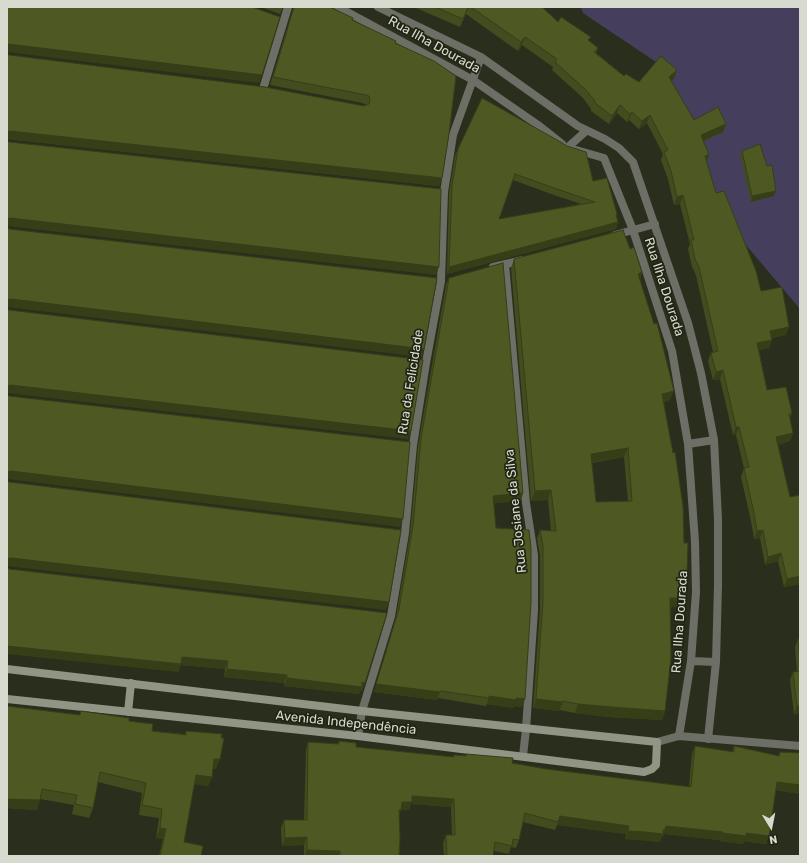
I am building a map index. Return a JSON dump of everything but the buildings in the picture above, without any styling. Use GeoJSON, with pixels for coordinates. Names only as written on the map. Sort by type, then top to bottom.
{"type":"FeatureCollection","features":[{"type":"Feature","properties":{"kind":"main road","name":"Avenida Independência"},"geometry":{"type":"LineString","coordinates":[[7,669],[362,711],[657,742],[656,765],[652,769],[644,772],[358,736],[7,699]]}},
{"type":"Feature","properties":{"kind":"main road"},"geometry":{"type":"LineString","coordinates":[[128,712],[131,683]]}},
{"type":"Feature","properties":{"kind":"street"},"geometry":{"type":"LineString","coordinates":[[263,89],[280,20],[288,7]]}},
{"type":"Feature","properties":{"kind":"street","name":"Rua Ilha Dourada"},"geometry":{"type":"LineString","coordinates":[[338,7],[473,80],[538,125],[567,148],[604,158],[633,230],[672,351],[688,444],[695,542],[696,592],[691,661],[679,736]]}},
{"type":"Feature","properties":{"kind":"street","name":"Rua Ilha Dourada"},"geometry":{"type":"LineString","coordinates":[[378,7],[481,57],[586,131],[605,139],[619,148],[633,162],[688,323],[714,440],[718,534],[716,662],[708,739]]}},
{"type":"Feature","properties":{"kind":"street","name":"Rua da Felicidade"},"geometry":{"type":"LineString","coordinates":[[358,736],[362,711],[387,616],[401,532],[409,445],[422,363],[441,280],[440,191],[453,135],[481,57]]}},
{"type":"Feature","properties":{"kind":"street"},"geometry":{"type":"LineString","coordinates":[[567,148],[586,131]]}},
{"type":"Feature","properties":{"kind":"street"},"geometry":{"type":"LineString","coordinates":[[603,238],[655,224]]}},
{"type":"Feature","properties":{"kind":"street"},"geometry":{"type":"LineString","coordinates":[[483,270],[527,258]]}},
{"type":"Feature","properties":{"kind":"street","name":"Rua Josiane da Silva"},"geometry":{"type":"LineString","coordinates":[[505,264],[526,503],[534,555],[534,610],[523,756]]}},
{"type":"Feature","properties":{"kind":"street"},"geometry":{"type":"LineString","coordinates":[[688,444],[714,440]]}},
{"type":"Feature","properties":{"kind":"street"},"geometry":{"type":"LineString","coordinates":[[691,661],[716,662]]}},
{"type":"Feature","properties":{"kind":"street","name":"Avenida Independência"},"geometry":{"type":"LineString","coordinates":[[657,742],[679,736],[800,746]]}},
{"type":"Feature","properties":{"kind":"shaded area"},"geometry":{"type":"Polygon","coordinates":[[[581,7],[800,7],[800,309],[713,206],[662,66],[583,13],[581,7]]]}}]}
